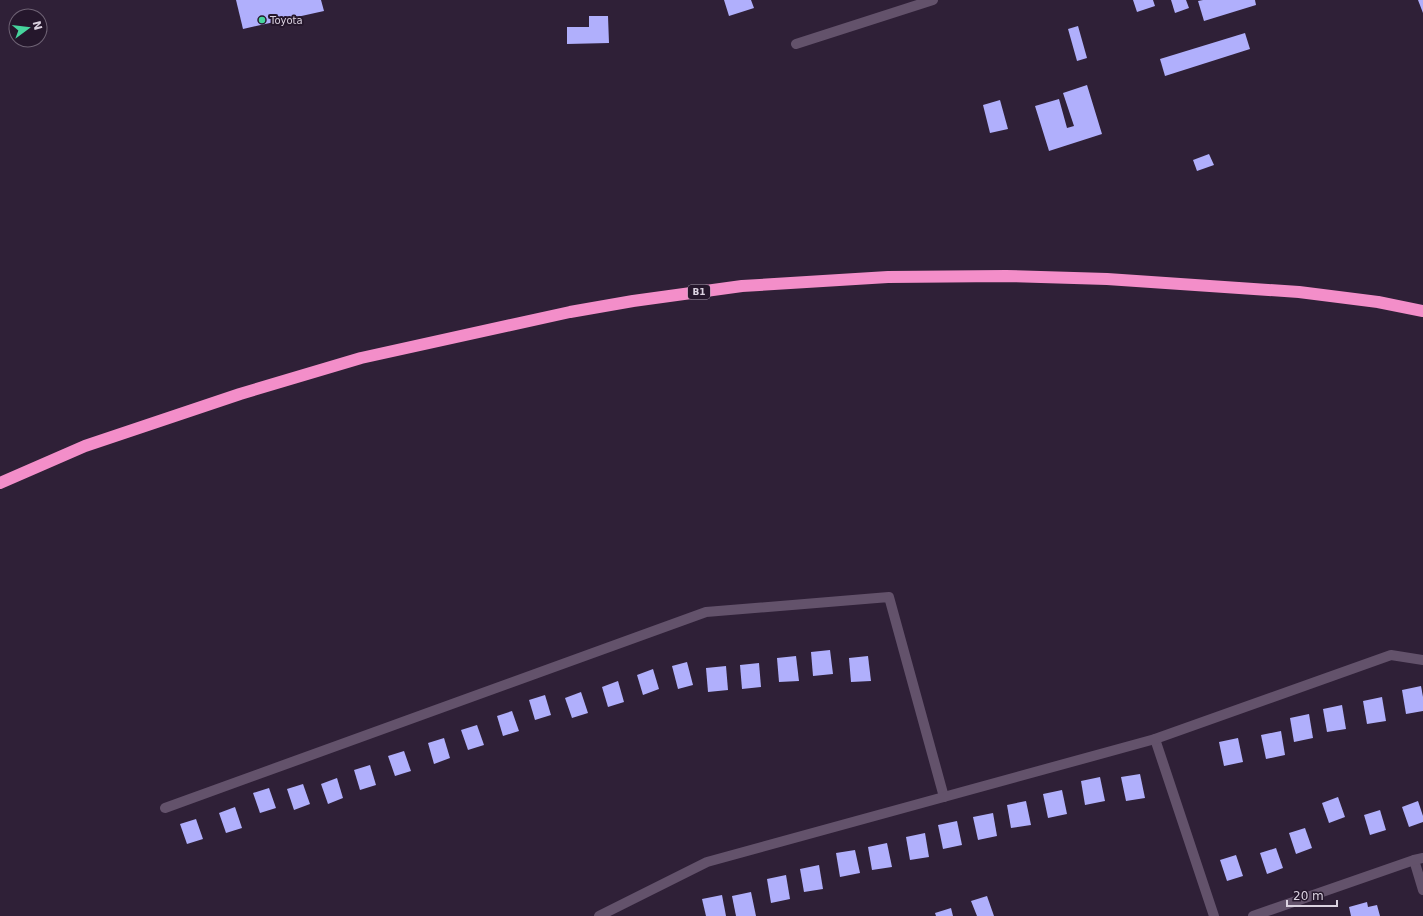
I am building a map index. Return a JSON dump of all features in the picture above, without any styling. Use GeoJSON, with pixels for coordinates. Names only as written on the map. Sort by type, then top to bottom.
{"type":"FeatureCollection","features":[{"type":"Feature","properties":{"kind":"highway","name":"B1"},"geometry":{"type":"LineString","coordinates":[[0,483],[85,446],[240,394],[361,358],[570,312],[633,301],[742,286],[888,277],[1006,276],[1107,279],[1299,292],[1378,302],[1423,311]]}},
{"type":"Feature","properties":{"kind":"street"},"geometry":{"type":"LineString","coordinates":[[796,44],[932,0]]}},
{"type":"Feature","properties":{"kind":"street"},"geometry":{"type":"LineString","coordinates":[[165,808],[706,612],[889,596],[944,797]]}},
{"type":"Feature","properties":{"kind":"street"},"geometry":{"type":"LineString","coordinates":[[599,916],[707,862],[1155,739],[1391,655],[1423,660]]}},
{"type":"Feature","properties":{"kind":"street"},"geometry":{"type":"LineString","coordinates":[[1155,739],[1214,916]]}},
{"type":"Feature","properties":{"kind":"street"},"geometry":{"type":"LineString","coordinates":[[1253,916],[1419,859],[1423,890]]}},
{"type":"Feature","properties":{"kind":"building","name":"Toyota"},"geometry":{"type":"Polygon","coordinates":[[[236,0],[321,0],[324,11],[243,29],[236,0]]]}},
{"type":"Feature","properties":{"kind":"building"},"geometry":{"type":"Polygon","coordinates":[[[724,0],[751,0],[754,8],[729,16],[724,0]]]}},
{"type":"Feature","properties":{"kind":"building"},"geometry":{"type":"Polygon","coordinates":[[[1133,0],[1153,0],[1155,6],[1137,12],[1133,0]]]}},
{"type":"Feature","properties":{"kind":"building"},"geometry":{"type":"Polygon","coordinates":[[[1171,0],[1186,0],[1189,8],[1175,13],[1171,0]]]}},
{"type":"Feature","properties":{"kind":"building"},"geometry":{"type":"Polygon","coordinates":[[[1255,0],[1256,5],[1204,21],[1198,1],[1255,0]]]}},
{"type":"Feature","properties":{"kind":"building"},"geometry":{"type":"Polygon","coordinates":[[[1418,0],[1423,0],[1423,13],[1418,0]]]}},
{"type":"Feature","properties":{"kind":"building"},"geometry":{"type":"Polygon","coordinates":[[[589,16],[608,16],[609,43],[567,44],[567,27],[589,27],[589,16]]]}},
{"type":"Feature","properties":{"kind":"building"},"geometry":{"type":"Polygon","coordinates":[[[1078,26],[1087,58],[1077,61],[1068,29],[1078,26]]]}},
{"type":"Feature","properties":{"kind":"building"},"geometry":{"type":"Polygon","coordinates":[[[1245,33],[1250,49],[1165,76],[1160,59],[1245,33]]]}},
{"type":"Feature","properties":{"kind":"building"},"geometry":{"type":"Polygon","coordinates":[[[1087,85],[1102,134],[1049,151],[1035,106],[1059,99],[1067,128],[1074,126],[1063,93],[1087,85]]]}},
{"type":"Feature","properties":{"kind":"building"},"geometry":{"type":"Polygon","coordinates":[[[1000,100],[1008,129],[990,133],[983,105],[1000,100]]]}},
{"type":"Feature","properties":{"kind":"building"},"geometry":{"type":"Polygon","coordinates":[[[1209,154],[1214,165],[1197,171],[1193,160],[1209,154]]]}},
{"type":"Feature","properties":{"kind":"building"},"geometry":{"type":"Polygon","coordinates":[[[830,650],[833,674],[813,676],[811,652],[830,650]]]}},
{"type":"Feature","properties":{"kind":"building"},"geometry":{"type":"Polygon","coordinates":[[[796,656],[799,681],[779,682],[777,658],[796,656]]]}},
{"type":"Feature","properties":{"kind":"building"},"geometry":{"type":"Polygon","coordinates":[[[868,656],[871,681],[851,682],[849,658],[868,656]]]}},
{"type":"Feature","properties":{"kind":"building"},"geometry":{"type":"Polygon","coordinates":[[[687,662],[693,685],[678,689],[672,666],[687,662]]]}},
{"type":"Feature","properties":{"kind":"building"},"geometry":{"type":"Polygon","coordinates":[[[759,663],[761,687],[742,689],[740,665],[759,663]]]}},
{"type":"Feature","properties":{"kind":"building"},"geometry":{"type":"Polygon","coordinates":[[[726,666],[728,690],[708,692],[706,668],[726,666]]]}},
{"type":"Feature","properties":{"kind":"building"},"geometry":{"type":"Polygon","coordinates":[[[653,669],[659,689],[643,695],[637,675],[653,669]]]}},
{"type":"Feature","properties":{"kind":"building"},"geometry":{"type":"Polygon","coordinates":[[[618,681],[624,702],[608,707],[602,687],[618,681]]]}},
{"type":"Feature","properties":{"kind":"building"},"geometry":{"type":"Polygon","coordinates":[[[1421,686],[1423,711],[1406,714],[1402,690],[1421,686]]]}},
{"type":"Feature","properties":{"kind":"building"},"geometry":{"type":"Polygon","coordinates":[[[581,692],[588,713],[572,718],[565,698],[581,692]]]}},
{"type":"Feature","properties":{"kind":"building"},"geometry":{"type":"Polygon","coordinates":[[[545,695],[551,715],[535,720],[529,700],[545,695]]]}},
{"type":"Feature","properties":{"kind":"building"},"geometry":{"type":"Polygon","coordinates":[[[1382,697],[1386,721],[1367,724],[1363,701],[1382,697]]]}},
{"type":"Feature","properties":{"kind":"building"},"geometry":{"type":"Polygon","coordinates":[[[1342,705],[1346,729],[1327,732],[1323,709],[1342,705]]]}},
{"type":"Feature","properties":{"kind":"building"},"geometry":{"type":"Polygon","coordinates":[[[512,711],[519,731],[503,736],[497,716],[512,711]]]}},
{"type":"Feature","properties":{"kind":"building"},"geometry":{"type":"Polygon","coordinates":[[[1309,714],[1313,738],[1294,742],[1290,718],[1309,714]]]}},
{"type":"Feature","properties":{"kind":"building"},"geometry":{"type":"Polygon","coordinates":[[[477,725],[484,745],[468,750],[461,730],[477,725]]]}},
{"type":"Feature","properties":{"kind":"building"},"geometry":{"type":"Polygon","coordinates":[[[1281,731],[1285,755],[1266,759],[1261,735],[1281,731]]]}},
{"type":"Feature","properties":{"kind":"building"},"geometry":{"type":"Polygon","coordinates":[[[444,738],[450,758],[434,764],[428,743],[444,738]]]}},
{"type":"Feature","properties":{"kind":"building"},"geometry":{"type":"Polygon","coordinates":[[[1238,738],[1243,762],[1224,766],[1219,742],[1238,738]]]}},
{"type":"Feature","properties":{"kind":"building"},"geometry":{"type":"Polygon","coordinates":[[[404,751],[411,771],[395,776],[388,756],[404,751]]]}},
{"type":"Feature","properties":{"kind":"building"},"geometry":{"type":"Polygon","coordinates":[[[370,765],[376,785],[360,790],[354,770],[370,765]]]}},
{"type":"Feature","properties":{"kind":"building"},"geometry":{"type":"Polygon","coordinates":[[[1140,774],[1145,798],[1126,801],[1121,777],[1140,774]]]}},
{"type":"Feature","properties":{"kind":"building"},"geometry":{"type":"Polygon","coordinates":[[[1100,777],[1105,801],[1085,805],[1081,781],[1100,777]]]}},
{"type":"Feature","properties":{"kind":"building"},"geometry":{"type":"Polygon","coordinates":[[[337,778],[343,798],[328,804],[321,784],[337,778]]]}},
{"type":"Feature","properties":{"kind":"building"},"geometry":{"type":"Polygon","coordinates":[[[303,784],[310,804],[294,810],[287,789],[303,784]]]}},
{"type":"Feature","properties":{"kind":"building"},"geometry":{"type":"Polygon","coordinates":[[[269,788],[276,808],[260,813],[253,793],[269,788]]]}},
{"type":"Feature","properties":{"kind":"building"},"geometry":{"type":"Polygon","coordinates":[[[1062,790],[1067,814],[1048,818],[1043,794],[1062,790]]]}},
{"type":"Feature","properties":{"kind":"building"},"geometry":{"type":"Polygon","coordinates":[[[1338,797],[1345,817],[1329,823],[1322,803],[1338,797]]]}},
{"type":"Feature","properties":{"kind":"building"},"geometry":{"type":"Polygon","coordinates":[[[1026,801],[1031,825],[1011,828],[1007,805],[1026,801]]]}},
{"type":"Feature","properties":{"kind":"building"},"geometry":{"type":"Polygon","coordinates":[[[1418,801],[1423,816],[1423,822],[1409,827],[1402,807],[1418,801]]]}},
{"type":"Feature","properties":{"kind":"building"},"geometry":{"type":"Polygon","coordinates":[[[235,807],[242,828],[226,833],[219,813],[235,807]]]}},
{"type":"Feature","properties":{"kind":"building"},"geometry":{"type":"Polygon","coordinates":[[[1380,810],[1386,830],[1370,835],[1364,815],[1380,810]]]}},
{"type":"Feature","properties":{"kind":"building"},"geometry":{"type":"Polygon","coordinates":[[[993,813],[997,836],[978,840],[973,817],[993,813]]]}},
{"type":"Feature","properties":{"kind":"building"},"geometry":{"type":"Polygon","coordinates":[[[196,819],[203,839],[187,844],[180,824],[196,819]]]}},
{"type":"Feature","properties":{"kind":"building"},"geometry":{"type":"Polygon","coordinates":[[[957,821],[962,845],[943,849],[938,825],[957,821]]]}},
{"type":"Feature","properties":{"kind":"building"},"geometry":{"type":"Polygon","coordinates":[[[1305,828],[1312,848],[1296,854],[1289,833],[1305,828]]]}},
{"type":"Feature","properties":{"kind":"building"},"geometry":{"type":"Polygon","coordinates":[[[925,833],[929,857],[910,860],[906,837],[925,833]]]}},
{"type":"Feature","properties":{"kind":"building"},"geometry":{"type":"Polygon","coordinates":[[[887,843],[892,867],[872,870],[868,847],[887,843]]]}},
{"type":"Feature","properties":{"kind":"building"},"geometry":{"type":"Polygon","coordinates":[[[1276,848],[1283,868],[1267,874],[1260,853],[1276,848]]]}},
{"type":"Feature","properties":{"kind":"building"},"geometry":{"type":"Polygon","coordinates":[[[855,850],[860,873],[840,877],[836,853],[855,850]]]}},
{"type":"Feature","properties":{"kind":"building"},"geometry":{"type":"Polygon","coordinates":[[[1236,855],[1243,876],[1227,881],[1220,860],[1236,855]]]}},
{"type":"Feature","properties":{"kind":"building"},"geometry":{"type":"Polygon","coordinates":[[[819,865],[823,889],[804,892],[800,869],[819,865]]]}},
{"type":"Feature","properties":{"kind":"building"},"geometry":{"type":"Polygon","coordinates":[[[786,875],[790,899],[771,903],[767,879],[786,875]]]}},
{"type":"Feature","properties":{"kind":"building"},"geometry":{"type":"Polygon","coordinates":[[[751,892],[756,916],[736,916],[732,896],[751,892]]]}},
{"type":"Feature","properties":{"kind":"building"},"geometry":{"type":"Polygon","coordinates":[[[722,895],[726,916],[706,916],[702,899],[722,895]]]}},
{"type":"Feature","properties":{"kind":"building"},"geometry":{"type":"Polygon","coordinates":[[[987,896],[994,916],[977,916],[971,901],[987,896]]]}},
{"type":"Feature","properties":{"kind":"building"},"geometry":{"type":"Polygon","coordinates":[[[1367,902],[1368,907],[1377,905],[1380,916],[1351,916],[1349,907],[1367,902]]]}},
{"type":"Feature","properties":{"kind":"building"},"geometry":{"type":"Polygon","coordinates":[[[951,908],[953,916],[936,916],[935,913],[951,908]]]}},
{"type":"Feature","properties":{"kind":"place","name":"Toyota"},"geometry":{"type":"Point","coordinates":[262,20]}}]}
